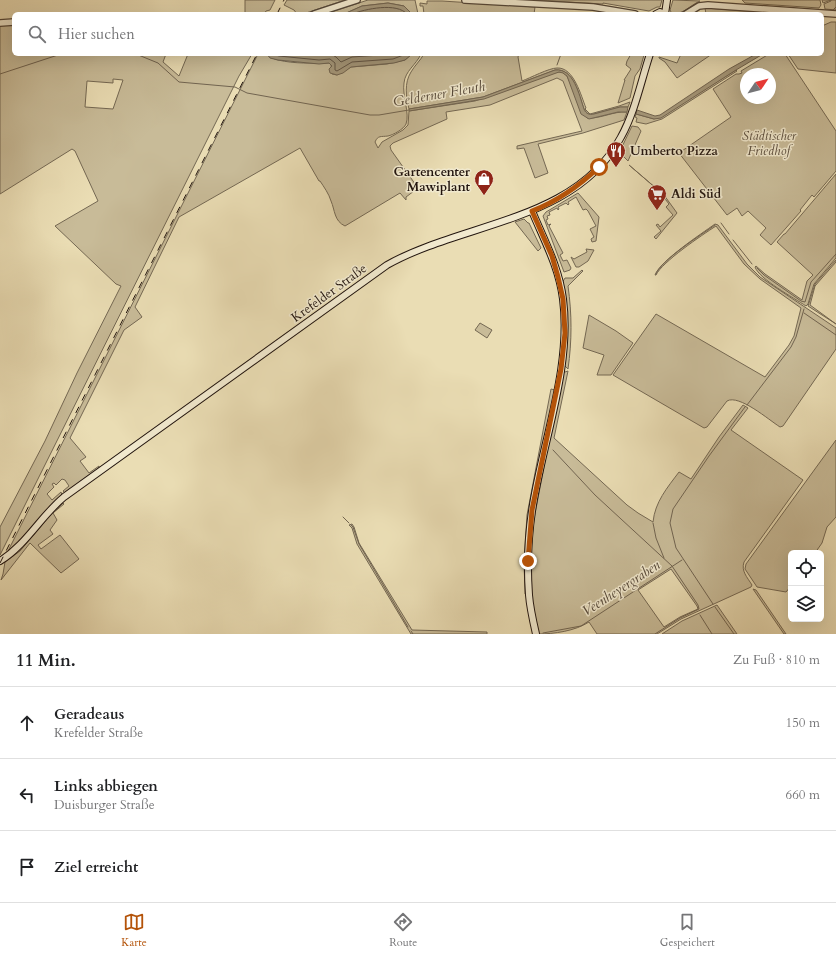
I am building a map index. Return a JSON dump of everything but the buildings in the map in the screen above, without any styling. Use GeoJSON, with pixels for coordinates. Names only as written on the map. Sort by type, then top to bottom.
{"type":"FeatureCollection","features":[{"type":"Feature","properties":{"kind":"main road"},"geometry":{"type":"LineString","coordinates":[[662,12],[667,0]]}},
{"type":"Feature","properties":{"kind":"main road","name":"Krefelder Straße"},"geometry":{"type":"LineString","coordinates":[[0,561],[18,547],[49,511],[64,497],[387,265],[418,250],[532,211],[552,202],[581,183],[599,167],[619,141],[630,115],[649,56]]}},
{"type":"Feature","properties":{"kind":"main road"},"geometry":{"type":"LineString","coordinates":[[532,211],[552,256],[558,277],[563,299],[565,333],[561,369],[532,510],[528,561],[529,596],[536,634]]}},
{"type":"Feature","properties":{"kind":"street"},"geometry":{"type":"LineString","coordinates":[[320,12],[357,0]]}},
{"type":"Feature","properties":{"kind":"street"},"geometry":{"type":"LineString","coordinates":[[465,0],[593,7],[622,12]]}},
{"type":"Feature","properties":{"kind":"street"},"geometry":{"type":"LineString","coordinates":[[689,12],[696,7],[705,5],[809,12]]}},
{"type":"Feature","properties":{"kind":"street"},"geometry":{"type":"LineString","coordinates":[[824,13],[835,14]]}},
{"type":"Feature","properties":{"kind":"street"},"geometry":{"type":"LineString","coordinates":[[0,23],[12,22]]}},
{"type":"Feature","properties":{"kind":"green space"},"geometry":{"type":"Polygon","coordinates":[[[245,0],[275,0],[270,10],[265,12],[245,12],[245,0]]]}},
{"type":"Feature","properties":{"kind":"green space"},"geometry":{"type":"Polygon","coordinates":[[[287,0],[345,0],[309,12],[296,12],[284,5],[287,0]]]}},
{"type":"Feature","properties":{"kind":"green space"},"geometry":{"type":"Polygon","coordinates":[[[368,0],[415,0],[418,12],[410,12],[404,6],[388,3],[362,6],[348,12],[331,12],[368,0]]]}},
{"type":"Feature","properties":{"kind":"green space"},"geometry":{"type":"Polygon","coordinates":[[[532,0],[662,0],[660,7],[649,11],[603,3],[532,0]]]}},
{"type":"Feature","properties":{"kind":"green space"},"geometry":{"type":"Polygon","coordinates":[[[673,0],[700,1],[681,12],[671,12],[670,10],[673,0]]]}},
{"type":"Feature","properties":{"kind":"green space"},"geometry":{"type":"Polygon","coordinates":[[[742,0],[820,0],[821,5],[819,8],[745,3],[742,0]]]}},
{"type":"Feature","properties":{"kind":"green space"},"geometry":{"type":"Polygon","coordinates":[[[822,0],[831,0],[823,3],[822,0]]]}},
{"type":"Feature","properties":{"kind":"green space"},"geometry":{"type":"Polygon","coordinates":[[[831,0],[836,0],[836,10],[825,9],[824,4],[831,0]]]}},
{"type":"Feature","properties":{"kind":"green space"},"geometry":{"type":"Polygon","coordinates":[[[427,1],[442,1],[535,7],[534,12],[424,12],[423,6],[420,6],[420,3],[427,4],[427,1]]]}},
{"type":"Feature","properties":{"kind":"green space"},"geometry":{"type":"Polygon","coordinates":[[[705,8],[758,12],[706,12],[705,8]]]}},
{"type":"Feature","properties":{"kind":"green space"},"geometry":{"type":"Polygon","coordinates":[[[831,22],[836,22],[836,73],[798,69],[789,56],[824,56],[824,25],[831,22]]]}},
{"type":"Feature","properties":{"kind":"green space"},"geometry":{"type":"Polygon","coordinates":[[[0,24],[12,24],[12,56],[165,56],[163,62],[179,76],[187,56],[251,56],[239,76],[0,555],[0,527],[45,441],[77,373],[121,286],[116,284],[55,226],[98,201],[75,151],[72,149],[0,194],[0,24]],[[113,79],[113,83],[87,81],[85,107],[113,109],[123,80],[113,79]]]}},
{"type":"Feature","properties":{"kind":"green space"},"geometry":{"type":"Polygon","coordinates":[[[257,56],[268,56],[291,62],[329,63],[331,65],[332,74],[337,75],[351,67],[387,64],[405,60],[410,56],[420,56],[408,71],[405,79],[404,93],[407,115],[406,124],[395,133],[377,138],[375,142],[378,148],[382,142],[403,130],[408,125],[409,111],[475,101],[557,72],[562,72],[567,76],[587,118],[627,112],[624,120],[583,133],[538,144],[548,173],[535,178],[524,148],[517,149],[517,146],[582,131],[563,81],[557,78],[490,105],[446,112],[447,119],[393,143],[390,146],[391,150],[418,188],[406,197],[406,200],[400,193],[345,226],[341,224],[335,215],[328,193],[319,181],[300,148],[179,217],[135,307],[142,317],[124,330],[70,438],[86,457],[80,461],[89,473],[99,466],[99,468],[65,493],[63,491],[69,486],[65,480],[62,479],[56,485],[54,483],[52,484],[54,487],[47,494],[52,500],[61,492],[62,495],[7,553],[257,56]]]}},
{"type":"Feature","properties":{"kind":"green space"},"geometry":{"type":"Polygon","coordinates":[[[423,56],[518,56],[522,81],[557,68],[568,72],[576,83],[586,108],[585,109],[590,114],[630,102],[628,107],[620,107],[590,115],[584,109],[578,90],[571,78],[567,73],[555,70],[483,97],[409,109],[406,95],[406,85],[409,76],[423,56]]]}},
{"type":"Feature","properties":{"kind":"green space"},"geometry":{"type":"Polygon","coordinates":[[[630,56],[644,56],[640,69],[635,76],[630,98],[618,103],[624,80],[631,69],[626,65],[630,56]]]}},
{"type":"Feature","properties":{"kind":"green space"},"geometry":{"type":"Polygon","coordinates":[[[680,56],[709,56],[677,78],[665,62],[659,57],[677,63],[680,56]]]}},
{"type":"Feature","properties":{"kind":"green space","name":"Städtischer Friedhof"},"geometry":{"type":"Polygon","coordinates":[[[766,56],[786,56],[836,131],[836,171],[814,197],[812,195],[800,210],[801,211],[771,245],[760,235],[766,228],[748,211],[742,216],[737,208],[727,215],[679,153],[731,117],[713,89],[736,74],[739,74],[740,104],[776,104],[776,68],[746,68],[766,56]]]}},
{"type":"Feature","properties":{"kind":"green space"},"geometry":{"type":"Polygon","coordinates":[[[736,70],[737,71],[662,119],[646,124],[636,122],[636,114],[654,119],[736,70]]]}},
{"type":"Feature","properties":{"kind":"green space"},"geometry":{"type":"Polygon","coordinates":[[[632,126],[638,127],[641,131],[628,161],[620,151],[632,126]]]}},
{"type":"Feature","properties":{"kind":"green space"},"geometry":{"type":"Polygon","coordinates":[[[629,165],[664,195],[677,213],[656,239],[654,237],[661,231],[656,225],[658,224],[660,227],[673,215],[666,207],[669,204],[658,190],[629,165]]]}},
{"type":"Feature","properties":{"kind":"green space"},"geometry":{"type":"Polygon","coordinates":[[[836,174],[836,258],[814,284],[806,306],[770,283],[758,272],[755,267],[756,266],[802,300],[807,281],[813,275],[777,242],[836,174]]]}},
{"type":"Feature","properties":{"kind":"green space"},"geometry":{"type":"Polygon","coordinates":[[[578,193],[599,217],[596,241],[592,242],[591,239],[594,237],[590,229],[596,226],[588,211],[586,209],[583,210],[576,197],[568,202],[568,205],[566,203],[558,207],[558,210],[557,208],[549,212],[550,215],[547,216],[548,219],[546,220],[548,225],[551,224],[549,226],[563,253],[560,255],[563,261],[567,260],[571,268],[570,270],[564,272],[543,216],[546,212],[578,193]]]}},
{"type":"Feature","properties":{"kind":"green space"},"geometry":{"type":"Polygon","coordinates":[[[524,219],[529,223],[541,248],[538,251],[515,222],[524,219]]]}},
{"type":"Feature","properties":{"kind":"green space"},"geometry":{"type":"Polygon","coordinates":[[[715,224],[718,225],[747,264],[760,277],[836,328],[836,349],[783,426],[780,427],[746,404],[732,400],[727,401],[707,427],[704,428],[613,375],[656,314],[765,377],[789,345],[794,336],[801,308],[760,279],[744,264],[716,226],[674,256],[655,275],[658,269],[672,255],[715,224]]]}},
{"type":"Feature","properties":{"kind":"green space"},"geometry":{"type":"Polygon","coordinates":[[[586,249],[594,250],[588,261],[579,267],[576,267],[571,257],[574,259],[587,252],[586,249]]]}},
{"type":"Feature","properties":{"kind":"green space"},"geometry":{"type":"Polygon","coordinates":[[[836,260],[836,262],[815,286],[810,305],[836,324],[808,306],[815,284],[836,260]]]}},
{"type":"Feature","properties":{"kind":"green space"},"geometry":{"type":"Polygon","coordinates":[[[582,270],[583,271],[568,286],[571,328],[568,369],[564,365],[562,283],[565,278],[573,278],[582,270]]]}},
{"type":"Feature","properties":{"kind":"green space"},"geometry":{"type":"Polygon","coordinates":[[[589,315],[633,343],[611,375],[597,375],[604,355],[583,348],[589,315]]]}},
{"type":"Feature","properties":{"kind":"green space"},"geometry":{"type":"Polygon","coordinates":[[[480,323],[492,330],[487,338],[475,330],[480,323]]]}},
{"type":"Feature","properties":{"kind":"green space"},"geometry":{"type":"Polygon","coordinates":[[[568,371],[554,438],[627,505],[653,522],[659,502],[679,472],[691,479],[719,437],[743,405],[748,408],[731,430],[803,480],[744,562],[743,568],[746,577],[752,585],[751,587],[681,619],[657,634],[597,634],[589,622],[577,628],[538,634],[531,590],[533,529],[562,373],[568,371]],[[671,569],[638,590],[664,627],[680,617],[698,609],[671,569]]]}},
{"type":"Feature","properties":{"kind":"green space"},"geometry":{"type":"Polygon","coordinates":[[[551,389],[555,390],[534,493],[527,592],[525,594],[524,561],[527,515],[551,389]]]}},
{"type":"Feature","properties":{"kind":"green space"},"geometry":{"type":"Polygon","coordinates":[[[836,440],[836,517],[827,527],[822,543],[817,550],[788,550],[788,590],[786,592],[757,587],[745,569],[746,564],[836,440]]]}},
{"type":"Feature","properties":{"kind":"green space"},"geometry":{"type":"Polygon","coordinates":[[[63,503],[64,504],[53,513],[57,520],[50,530],[53,534],[38,545],[41,549],[60,535],[79,559],[61,573],[30,543],[1,580],[5,562],[20,551],[52,513],[63,503]]]}},
{"type":"Feature","properties":{"kind":"green space"},"geometry":{"type":"Polygon","coordinates":[[[352,524],[359,543],[412,630],[487,632],[487,634],[411,634],[357,544],[352,528],[349,525],[352,524]]]}},
{"type":"Feature","properties":{"kind":"green space"},"geometry":{"type":"Polygon","coordinates":[[[753,589],[756,590],[786,634],[784,634],[753,589]]]}},
{"type":"Feature","properties":{"kind":"green space"},"geometry":{"type":"Polygon","coordinates":[[[717,605],[737,634],[662,634],[682,621],[717,605]]]}},
{"type":"Feature","properties":{"kind":"water"},"geometry":{"type":"Polygon","coordinates":[[[388,3],[404,6],[410,12],[348,12],[362,6],[388,3]]]}},
{"type":"Feature","properties":{"kind":"water"},"geometry":{"type":"Polygon","coordinates":[[[268,56],[410,56],[405,60],[394,63],[351,67],[343,73],[337,75],[330,73],[329,69],[332,66],[329,63],[319,64],[270,58],[268,56]]]}},
{"type":"Feature","properties":{"kind":"water"},"geometry":{"type":"Polygon","coordinates":[[[752,56],[760,56],[661,118],[654,119],[636,114],[637,110],[655,116],[660,115],[729,69],[752,56]]]}},
{"type":"Feature","properties":{"kind":"water"},"geometry":{"type":"Polygon","coordinates":[[[555,70],[567,73],[571,78],[578,90],[584,109],[588,114],[594,114],[620,107],[628,107],[627,112],[618,112],[589,119],[581,114],[567,76],[559,72],[484,99],[409,111],[409,109],[483,97],[555,70]]]}},
{"type":"Feature","properties":{"kind":"waterway","name":"Gelderner Fleuth"},"geometry":{"type":"LineString","coordinates":[[831,12],[836,7]]}},
{"type":"Feature","properties":{"kind":"waterway","name":"Gelderner Fleuth"},"geometry":{"type":"LineString","coordinates":[[0,74],[55,56]]}},
{"type":"Feature","properties":{"kind":"waterway","name":"Gelderner Fleuth"},"geometry":{"type":"LineString","coordinates":[[141,56],[158,63],[179,82],[235,87],[247,93],[370,115],[409,110]]}},
{"type":"Feature","properties":{"kind":"waterway"},"geometry":{"type":"LineString","coordinates":[[557,65],[560,56]]}},
{"type":"Feature","properties":{"kind":"waterway"},"geometry":{"type":"LineString","coordinates":[[721,223],[729,234]]}},
{"type":"Feature","properties":{"kind":"waterway"},"geometry":{"type":"LineString","coordinates":[[656,274],[659,268],[673,255],[715,225]]}},
{"type":"Feature","properties":{"kind":"waterway"},"geometry":{"type":"LineString","coordinates":[[733,240],[752,264]]}},
{"type":"Feature","properties":{"kind":"waterway"},"geometry":{"type":"LineString","coordinates":[[757,268],[764,275],[801,301],[805,302],[811,282],[836,254]]}},
{"type":"Feature","properties":{"kind":"waterway"},"geometry":{"type":"LineString","coordinates":[[747,405],[791,347],[796,337],[804,309]]}},
{"type":"Feature","properties":{"kind":"waterway"},"geometry":{"type":"LineString","coordinates":[[804,313],[836,335]]}},
{"type":"Feature","properties":{"kind":"waterway"},"geometry":{"type":"LineString","coordinates":[[713,604],[676,548],[670,523],[673,509],[745,407]]}},
{"type":"Feature","properties":{"kind":"waterway"},"geometry":{"type":"LineString","coordinates":[[553,450],[595,495],[672,566],[698,605],[699,609],[680,618],[655,634]]}},
{"type":"Feature","properties":{"kind":"waterway"},"geometry":{"type":"LineString","coordinates":[[343,517],[349,523]]}},
{"type":"Feature","properties":{"kind":"waterway"},"geometry":{"type":"LineString","coordinates":[[653,523],[656,538],[664,558]]}},
{"type":"Feature","properties":{"kind":"waterway"},"geometry":{"type":"LineString","coordinates":[[351,525],[359,544],[408,627]]}},
{"type":"Feature","properties":{"kind":"waterway","name":"Veenheyergraben"},"geometry":{"type":"LineString","coordinates":[[543,633],[581,626],[682,560]]}},
{"type":"Feature","properties":{"kind":"waterway"},"geometry":{"type":"LineString","coordinates":[[715,607],[734,634]]}},
{"type":"Feature","properties":{"kind":"waterway"},"geometry":{"type":"LineString","coordinates":[[700,615],[712,634]]}},
{"type":"Feature","properties":{"kind":"railway"},"geometry":{"type":"LineString","coordinates":[[278,12],[284,0]]}},
{"type":"Feature","properties":{"kind":"railway"},"geometry":{"type":"LineString","coordinates":[[0,563],[256,56]]}},
{"type":"Feature","properties":{"kind":"place","name":"Umberto Pizza"},"geometry":{"type":"Point","coordinates":[616,168]}},
{"type":"Feature","properties":{"kind":"place","name":"Gartencenter Mawiplant"},"geometry":{"type":"Point","coordinates":[484,196]}},
{"type":"Feature","properties":{"kind":"place","name":"Aldi Süd"},"geometry":{"type":"Point","coordinates":[657,211]}},
{"type":"Feature","properties":{"kind":"route"},"geometry":{"type":"LineString","coordinates":[[528,561],[532,510],[561,369],[565,333],[563,299],[558,277],[552,256],[532,211],[543,207],[567,193],[599,167]]}}]}
